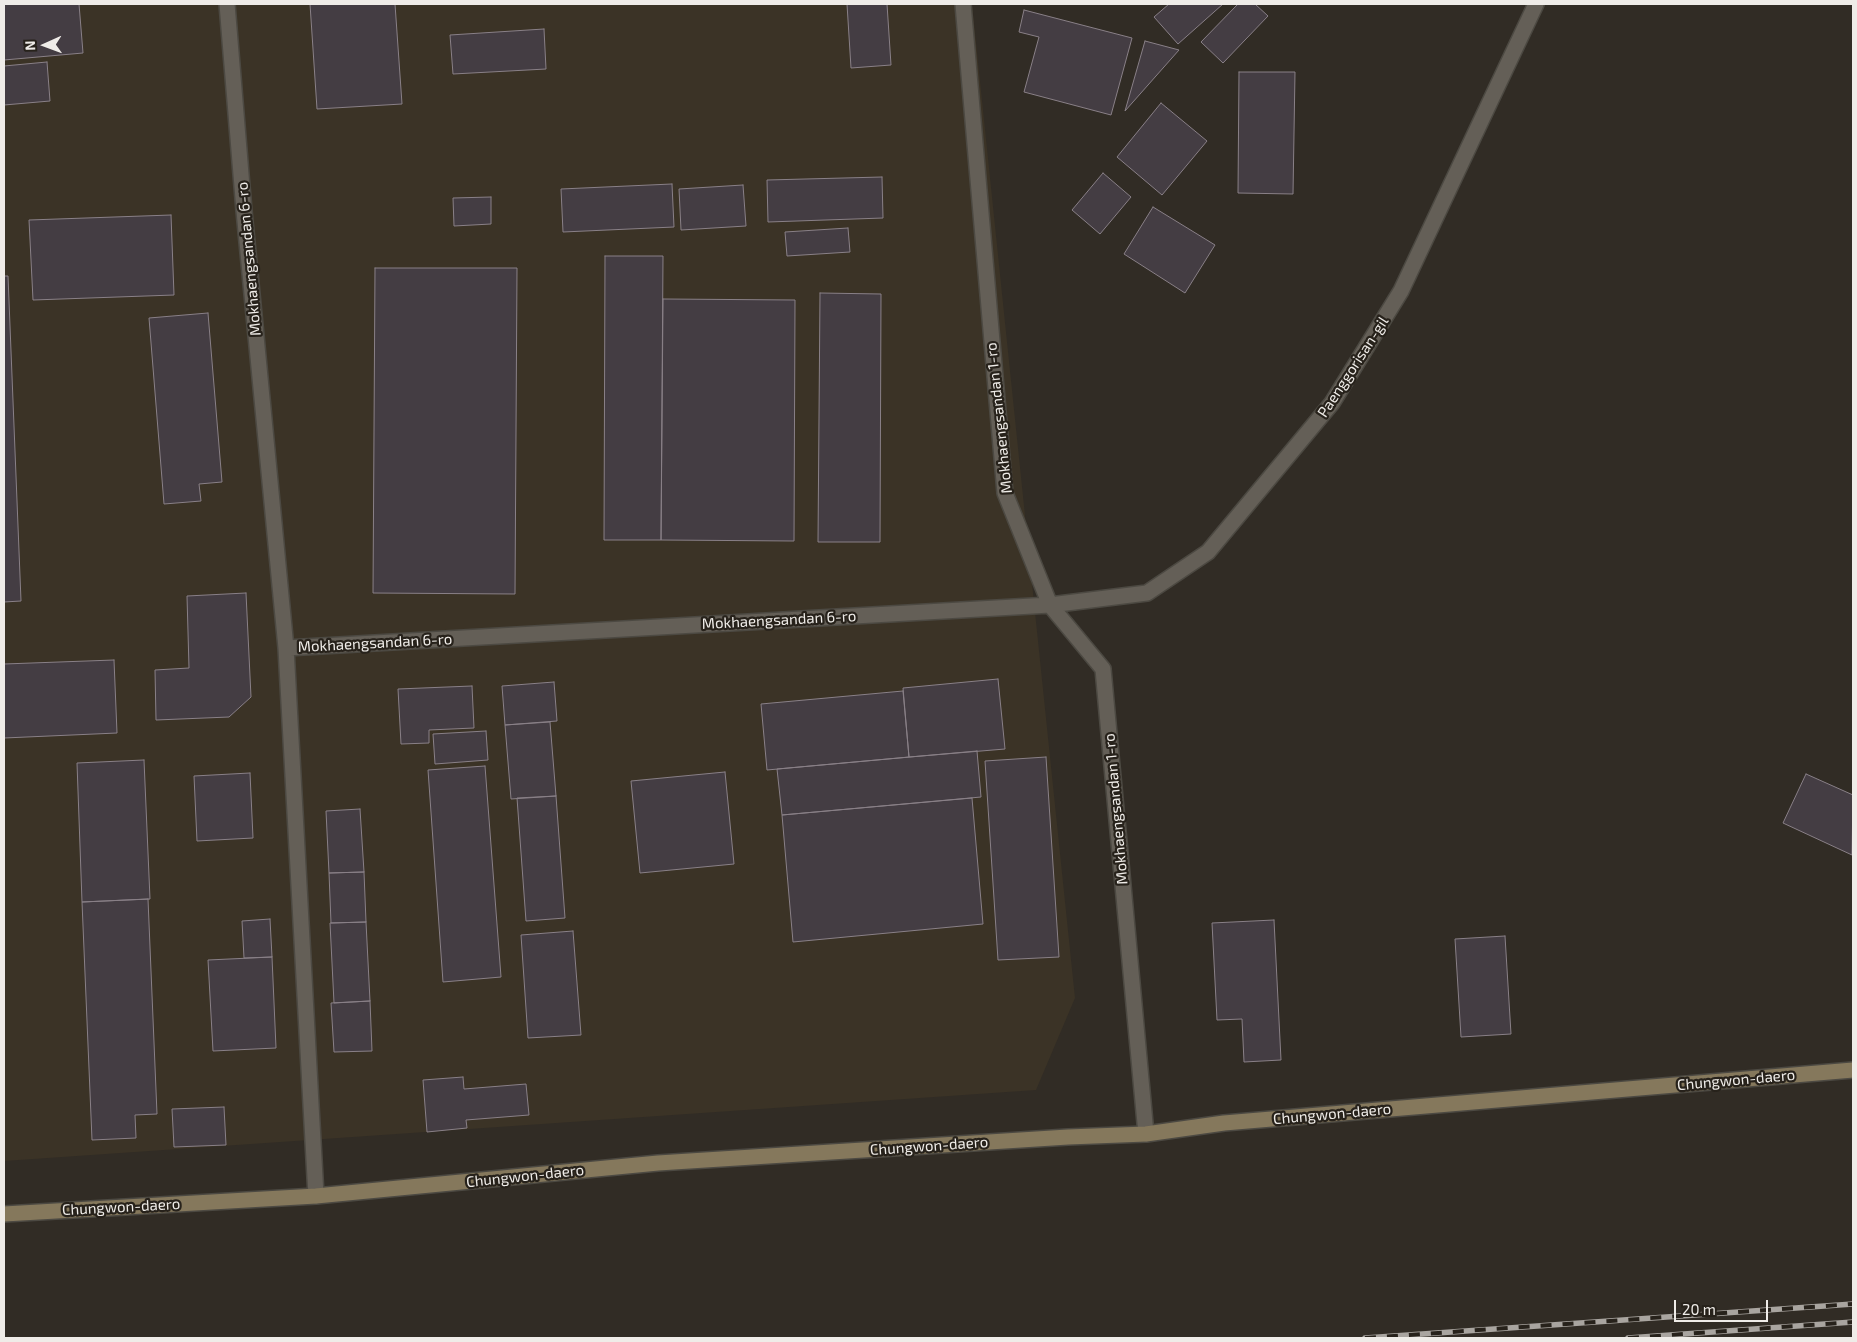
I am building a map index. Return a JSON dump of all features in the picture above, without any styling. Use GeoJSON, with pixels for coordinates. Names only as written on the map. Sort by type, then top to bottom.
{"type":"FeatureCollection","features":[{"type":"Feature","properties":{"kind":"street","name":"Mokhaengsandan 6-ro"},"geometry":{"type":"LineString","coordinates":[[227,4],[244,211],[286,648],[1050,606]]}},
{"type":"Feature","properties":{"kind":"street","name":"Mokhaengsandan 1-ro"},"geometry":{"type":"LineString","coordinates":[[963,4],[1005,493],[1050,606],[1103,669],[1146,1134]]}},
{"type":"Feature","properties":{"kind":"street","name":"Paenggorisan-gil"},"geometry":{"type":"LineString","coordinates":[[1050,606],[1147,592],[1208,552],[1332,403],[1402,291],[1536,4]]}},
{"type":"Feature","properties":{"kind":"street"},"geometry":{"type":"LineString","coordinates":[[286,648],[316,1196]]}},
{"type":"Feature","properties":{"kind":"street","name":"Chungwon-daero"},"geometry":{"type":"LineString","coordinates":[[4,1214],[316,1196],[658,1163],[1068,1137],[1146,1134],[1224,1123],[1853,1070]]}},
{"type":"Feature","properties":{"kind":"shaded area"},"geometry":{"type":"Polygon","coordinates":[[[4,4],[972,4],[1075,998],[1036,1090],[4,1161],[4,4]]]}},
{"type":"Feature","properties":{"kind":"building"},"geometry":{"type":"Polygon","coordinates":[[[4,4],[79,4],[83,53],[4,60],[4,4]]]}},
{"type":"Feature","properties":{"kind":"building"},"geometry":{"type":"Polygon","coordinates":[[[310,4],[395,4],[402,104],[317,109],[310,4]]]}},
{"type":"Feature","properties":{"kind":"building"},"geometry":{"type":"Polygon","coordinates":[[[847,4],[887,4],[891,65],[851,68],[847,4]]]}},
{"type":"Feature","properties":{"kind":"building"},"geometry":{"type":"Polygon","coordinates":[[[1169,4],[1223,4],[1178,44],[1154,17],[1169,4]]]}},
{"type":"Feature","properties":{"kind":"building"},"geometry":{"type":"Polygon","coordinates":[[[1238,4],[1255,4],[1268,16],[1223,63],[1201,42],[1238,4]]]}},
{"type":"Feature","properties":{"kind":"building"},"geometry":{"type":"Polygon","coordinates":[[[1024,10],[1132,38],[1111,115],[1024,92],[1039,37],[1019,32],[1024,10]]]}},
{"type":"Feature","properties":{"kind":"building"},"geometry":{"type":"Polygon","coordinates":[[[544,29],[546,69],[453,74],[450,35],[544,29]]]}},
{"type":"Feature","properties":{"kind":"building"},"geometry":{"type":"Polygon","coordinates":[[[1145,41],[1179,50],[1125,111],[1145,41]]]}},
{"type":"Feature","properties":{"kind":"building"},"geometry":{"type":"Polygon","coordinates":[[[47,62],[50,101],[4,105],[4,66],[47,62]]]}},
{"type":"Feature","properties":{"kind":"building"},"geometry":{"type":"Polygon","coordinates":[[[1239,72],[1295,72],[1293,194],[1238,193],[1239,72]]]}},
{"type":"Feature","properties":{"kind":"building"},"geometry":{"type":"Polygon","coordinates":[[[1161,103],[1207,141],[1162,195],[1117,157],[1161,103]]]}},
{"type":"Feature","properties":{"kind":"building"},"geometry":{"type":"Polygon","coordinates":[[[1103,173],[1131,197],[1100,234],[1072,210],[1103,173]]]}},
{"type":"Feature","properties":{"kind":"building"},"geometry":{"type":"Polygon","coordinates":[[[882,177],[883,218],[768,222],[767,180],[882,177]]]}},
{"type":"Feature","properties":{"kind":"building"},"geometry":{"type":"Polygon","coordinates":[[[672,184],[674,227],[563,232],[561,189],[672,184]]]}},
{"type":"Feature","properties":{"kind":"building"},"geometry":{"type":"Polygon","coordinates":[[[743,185],[746,226],[681,230],[679,189],[743,185]]]}},
{"type":"Feature","properties":{"kind":"building"},"geometry":{"type":"Polygon","coordinates":[[[491,197],[491,224],[454,226],[453,198],[491,197]]]}},
{"type":"Feature","properties":{"kind":"building"},"geometry":{"type":"Polygon","coordinates":[[[1153,207],[1215,245],[1185,293],[1124,254],[1153,207]]]}},
{"type":"Feature","properties":{"kind":"building"},"geometry":{"type":"Polygon","coordinates":[[[171,215],[174,295],[33,300],[29,220],[171,215]]]}},
{"type":"Feature","properties":{"kind":"building"},"geometry":{"type":"Polygon","coordinates":[[[848,228],[850,252],[787,256],[785,232],[848,228]]]}},
{"type":"Feature","properties":{"kind":"building"},"geometry":{"type":"Polygon","coordinates":[[[605,256],[663,256],[661,540],[604,540],[605,256]]]}},
{"type":"Feature","properties":{"kind":"building"},"geometry":{"type":"Polygon","coordinates":[[[375,268],[517,268],[515,594],[373,593],[375,268]]]}},
{"type":"Feature","properties":{"kind":"building"},"geometry":{"type":"Polygon","coordinates":[[[4,276],[8,276],[21,601],[4,602],[4,276]]]}},
{"type":"Feature","properties":{"kind":"building"},"geometry":{"type":"Polygon","coordinates":[[[820,293],[881,294],[880,542],[818,542],[820,293]]]}},
{"type":"Feature","properties":{"kind":"building"},"geometry":{"type":"Polygon","coordinates":[[[663,299],[795,300],[794,541],[661,540],[663,299]]]}},
{"type":"Feature","properties":{"kind":"building"},"geometry":{"type":"Polygon","coordinates":[[[208,313],[222,482],[199,484],[201,501],[164,504],[149,318],[208,313]]]}},
{"type":"Feature","properties":{"kind":"building"},"geometry":{"type":"Polygon","coordinates":[[[246,593],[251,697],[229,717],[156,720],[155,670],[189,668],[187,596],[246,593]]]}},
{"type":"Feature","properties":{"kind":"building"},"geometry":{"type":"Polygon","coordinates":[[[114,660],[117,733],[4,738],[4,664],[114,660]]]}},
{"type":"Feature","properties":{"kind":"building"},"geometry":{"type":"Polygon","coordinates":[[[998,679],[1005,749],[909,757],[903,688],[998,679]]]}},
{"type":"Feature","properties":{"kind":"building"},"geometry":{"type":"Polygon","coordinates":[[[554,682],[557,721],[505,725],[502,686],[554,682]]]}},
{"type":"Feature","properties":{"kind":"building"},"geometry":{"type":"Polygon","coordinates":[[[472,686],[474,728],[429,730],[429,743],[401,744],[398,689],[472,686]]]}},
{"type":"Feature","properties":{"kind":"building"},"geometry":{"type":"Polygon","coordinates":[[[903,691],[909,757],[767,770],[761,704],[903,691]]]}},
{"type":"Feature","properties":{"kind":"building"},"geometry":{"type":"Polygon","coordinates":[[[550,722],[556,796],[511,799],[505,725],[550,722]]]}},
{"type":"Feature","properties":{"kind":"building"},"geometry":{"type":"Polygon","coordinates":[[[486,731],[488,760],[435,764],[433,734],[486,731]]]}},
{"type":"Feature","properties":{"kind":"building"},"geometry":{"type":"Polygon","coordinates":[[[977,751],[981,797],[782,815],[777,769],[977,751]]]}},
{"type":"Feature","properties":{"kind":"building"},"geometry":{"type":"Polygon","coordinates":[[[1046,757],[1059,957],[998,960],[985,761],[1046,757]]]}},
{"type":"Feature","properties":{"kind":"building"},"geometry":{"type":"Polygon","coordinates":[[[144,760],[150,899],[82,902],[77,763],[144,760]]]}},
{"type":"Feature","properties":{"kind":"building"},"geometry":{"type":"Polygon","coordinates":[[[485,766],[501,977],[443,982],[428,770],[485,766]]]}},
{"type":"Feature","properties":{"kind":"building"},"geometry":{"type":"Polygon","coordinates":[[[725,772],[734,864],[640,873],[631,781],[725,772]]]}},
{"type":"Feature","properties":{"kind":"building"},"geometry":{"type":"Polygon","coordinates":[[[250,773],[253,838],[197,841],[194,776],[250,773]]]}},
{"type":"Feature","properties":{"kind":"building"},"geometry":{"type":"Polygon","coordinates":[[[1806,774],[1853,795],[1852,855],[1783,823],[1806,774]]]}},
{"type":"Feature","properties":{"kind":"building"},"geometry":{"type":"Polygon","coordinates":[[[556,796],[565,918],[526,921],[517,798],[556,796]]]}},
{"type":"Feature","properties":{"kind":"building"},"geometry":{"type":"Polygon","coordinates":[[[972,798],[983,924],[793,942],[782,815],[972,798]]]}},
{"type":"Feature","properties":{"kind":"building"},"geometry":{"type":"Polygon","coordinates":[[[360,809],[364,872],[329,873],[326,811],[360,809]]]}},
{"type":"Feature","properties":{"kind":"building"},"geometry":{"type":"Polygon","coordinates":[[[364,872],[366,922],[331,923],[329,873],[364,872]]]}},
{"type":"Feature","properties":{"kind":"building"},"geometry":{"type":"Polygon","coordinates":[[[148,899],[157,1114],[135,1115],[136,1138],[92,1140],[82,902],[148,899]]]}},
{"type":"Feature","properties":{"kind":"building"},"geometry":{"type":"Polygon","coordinates":[[[270,919],[272,957],[244,958],[242,921],[270,919]]]}},
{"type":"Feature","properties":{"kind":"building"},"geometry":{"type":"Polygon","coordinates":[[[1274,920],[1281,1060],[1244,1062],[1242,1019],[1217,1020],[1212,923],[1274,920]]]}},
{"type":"Feature","properties":{"kind":"building"},"geometry":{"type":"Polygon","coordinates":[[[366,922],[370,1001],[334,1003],[330,923],[366,922]]]}},
{"type":"Feature","properties":{"kind":"building"},"geometry":{"type":"Polygon","coordinates":[[[573,931],[581,1035],[528,1038],[521,935],[573,931]]]}},
{"type":"Feature","properties":{"kind":"building"},"geometry":{"type":"Polygon","coordinates":[[[1505,936],[1511,1034],[1461,1037],[1455,939],[1505,936]]]}},
{"type":"Feature","properties":{"kind":"building"},"geometry":{"type":"Polygon","coordinates":[[[272,957],[276,1048],[213,1051],[208,960],[272,957]]]}},
{"type":"Feature","properties":{"kind":"building"},"geometry":{"type":"Polygon","coordinates":[[[370,1001],[372,1051],[334,1052],[331,1003],[370,1001]]]}},
{"type":"Feature","properties":{"kind":"building"},"geometry":{"type":"Polygon","coordinates":[[[463,1077],[464,1089],[526,1084],[529,1115],[466,1120],[467,1128],[427,1132],[423,1080],[463,1077]]]}},
{"type":"Feature","properties":{"kind":"building"},"geometry":{"type":"Polygon","coordinates":[[[224,1107],[226,1145],[174,1147],[172,1109],[224,1107]]]}},
{"type":"Feature","properties":{"kind":"railway"},"geometry":{"type":"LineString","coordinates":[[1365,1338],[1853,1304]]}},
{"type":"Feature","properties":{"kind":"railway"},"geometry":{"type":"LineString","coordinates":[[1628,1338],[1853,1322]]}}]}
